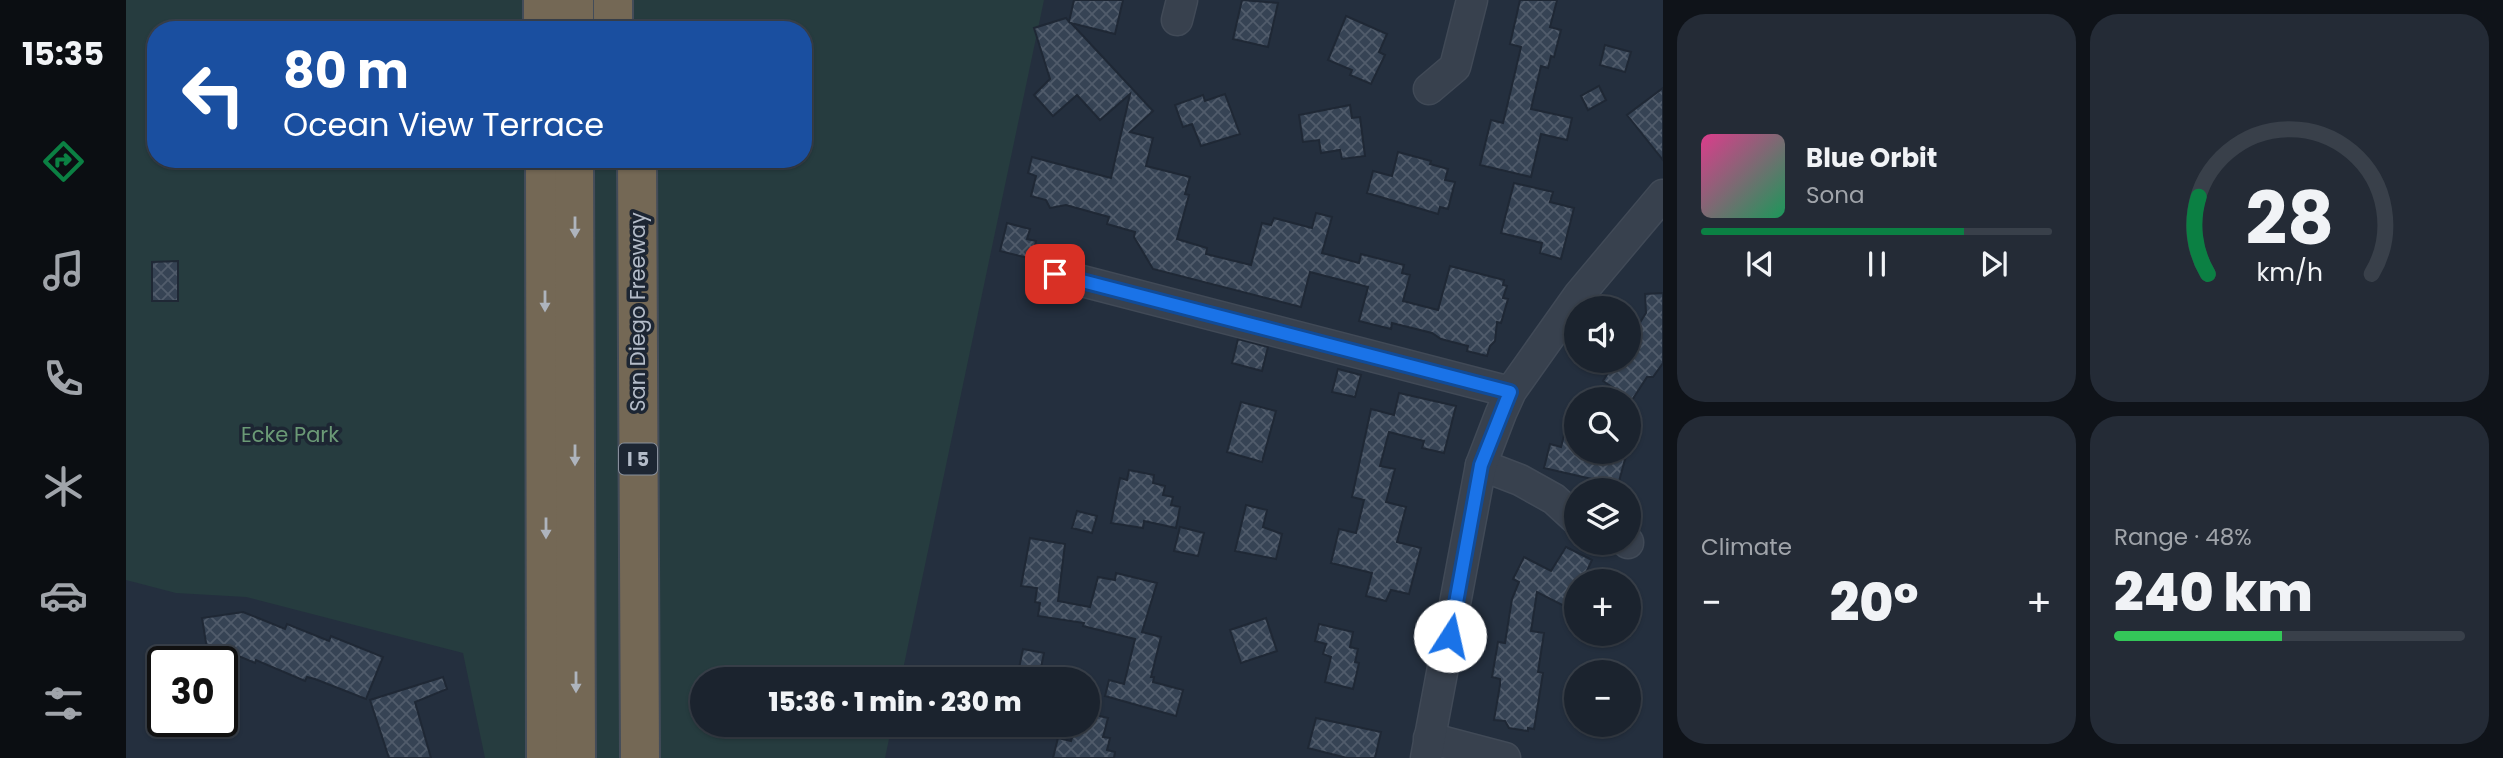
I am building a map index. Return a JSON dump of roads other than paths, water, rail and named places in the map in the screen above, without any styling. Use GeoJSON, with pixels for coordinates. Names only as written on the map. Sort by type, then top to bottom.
{"type":"FeatureCollection","features":[{"type":"Feature","properties":{"kind":"highway"},"geometry":{"type":"LineString","coordinates":[[543,0],[543,21]]}},
{"type":"Feature","properties":{"kind":"highway"},"geometry":{"type":"LineString","coordinates":[[574,0],[574,21]]}},
{"type":"Feature","properties":{"kind":"highway"},"geometry":{"type":"LineString","coordinates":[[613,0],[613,21]]}},
{"type":"Feature","properties":{"kind":"highway"},"geometry":{"type":"LineString","coordinates":[[636,0],[636,21]]}},
{"type":"Feature","properties":{"kind":"highway"},"geometry":{"type":"LineString","coordinates":[[545,168],[546,758]]}},
{"type":"Feature","properties":{"kind":"highway"},"geometry":{"type":"LineString","coordinates":[[574,168],[576,758]]}},
{"type":"Feature","properties":{"kind":"highway"},"geometry":{"type":"LineString","coordinates":[[614,168],[617,758]]}},
{"type":"Feature","properties":{"kind":"highway","name":"San Diego Freeway"},"geometry":{"type":"LineString","coordinates":[[637,168],[640,758]]}},
{"type":"Feature","properties":{"kind":"street"},"geometry":{"type":"LineString","coordinates":[[1429,89],[1455,67],[1472,0]]}},
{"type":"Feature","properties":{"kind":"street"},"geometry":{"type":"LineString","coordinates":[[1505,758],[1427,748],[1481,465],[1510,392],[1579,295],[1663,195]]}},
{"type":"Feature","properties":{"kind":"street"},"geometry":{"type":"LineString","coordinates":[[1055,274],[1510,392]]}},
{"type":"Feature","properties":{"kind":"street"},"geometry":{"type":"LineString","coordinates":[[1481,465],[1520,480],[1542,492],[1564,510]]}},
{"type":"Feature","properties":{"kind":"park label","name":"Ecke Park"},"geometry":{"type":"Point","coordinates":[290,434]}}]}
